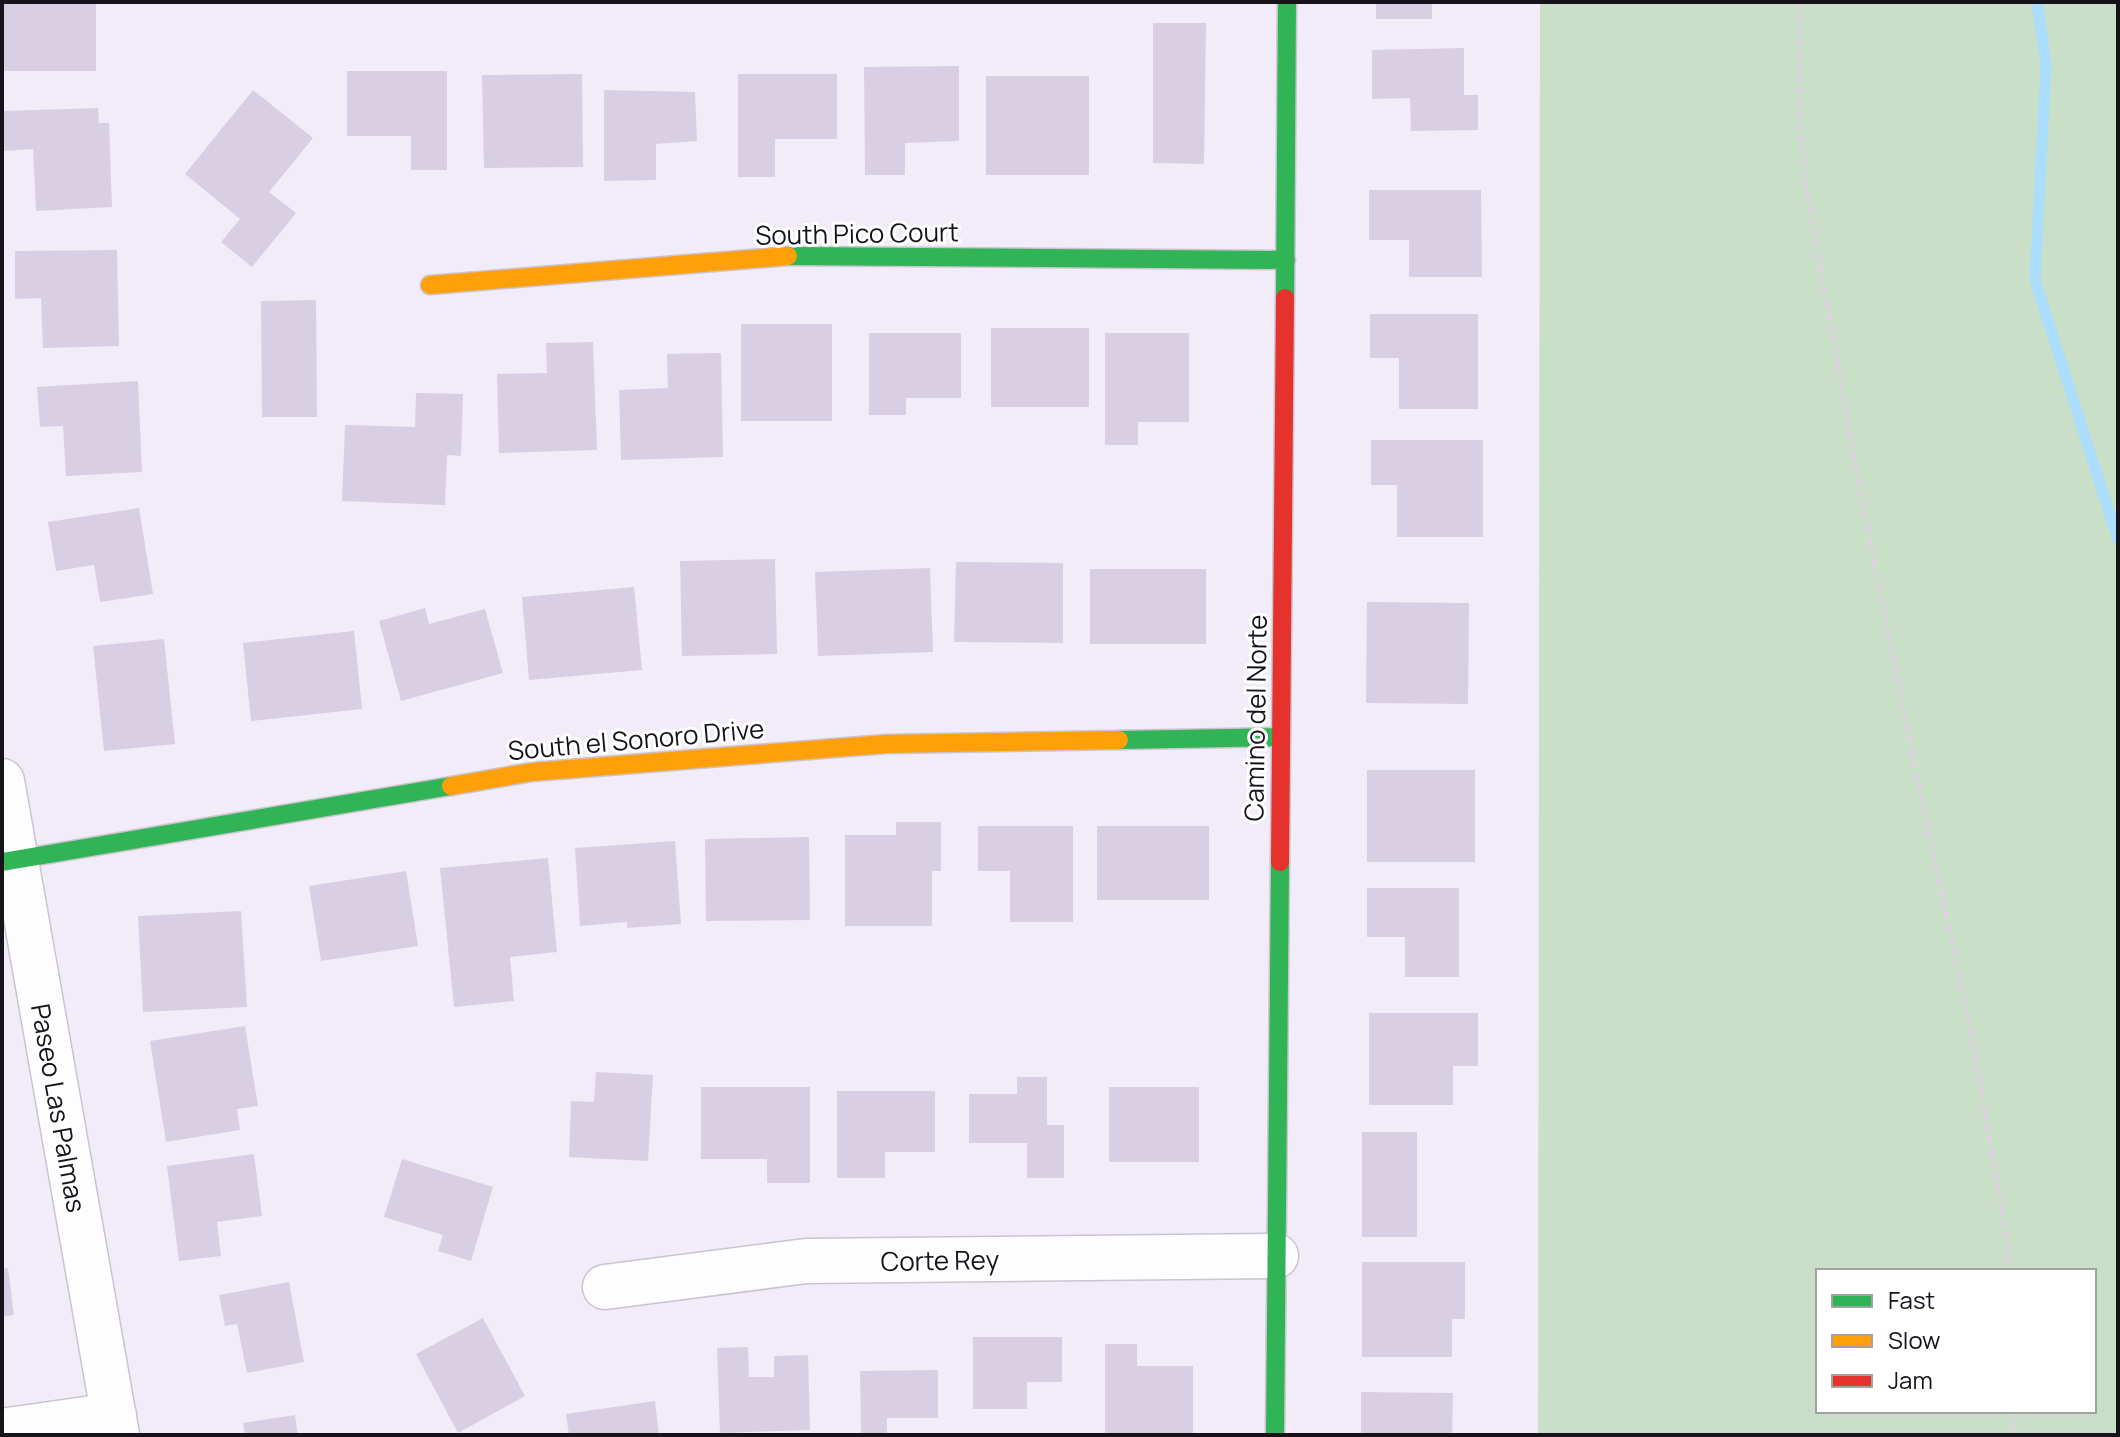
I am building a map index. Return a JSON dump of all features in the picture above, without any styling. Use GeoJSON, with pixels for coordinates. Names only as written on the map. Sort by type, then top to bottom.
{"type":"FeatureCollection","features":[{"type":"Feature","properties":{"kind":"street","name":"Camino del Norte"},"geometry":{"type":"LineString","coordinates":[[1275,1435],[1287,2]]}},
{"type":"Feature","properties":{"kind":"street","name":"South Pico Court"},"geometry":{"type":"LineString","coordinates":[[430,285],[792,256],[1286,260]]}},
{"type":"Feature","properties":{"kind":"street","name":"South el Sonoro Drive"},"geometry":{"type":"LineString","coordinates":[[8,861],[532,772],[886,744],[1281,737]]}},
{"type":"Feature","properties":{"kind":"street","name":"Paseo Las Palmas"},"geometry":{"type":"LineString","coordinates":[[2,781],[8,861],[116,1425]]}},
{"type":"Feature","properties":{"kind":"street","name":"Corte Rey"},"geometry":{"type":"LineString","coordinates":[[605,1287],[806,1261],[1276,1256]]}},
{"type":"Feature","properties":{"kind":"street"},"geometry":{"type":"LineString","coordinates":[[2,1431],[116,1425]]}},
{"type":"Feature","properties":{"kind":"path"},"geometry":{"type":"LineString","coordinates":[[1800,2],[1803,168],[1862,500],[1971,1033],[2008,1246],[2008,1269]]}},
{"type":"Feature","properties":{"kind":"path"},"geometry":{"type":"LineString","coordinates":[[2012,1413],[2013,1435]]}},
{"type":"Feature","properties":{"kind":"green space"},"geometry":{"type":"Polygon","coordinates":[[[1540,2],[2118,2],[2118,1435],[1538,1435],[1540,2]]]}},
{"type":"Feature","properties":{"kind":"building"},"geometry":{"type":"Polygon","coordinates":[[[2,2],[96,2],[96,71],[2,71],[2,2]]]}},
{"type":"Feature","properties":{"kind":"building"},"geometry":{"type":"Polygon","coordinates":[[[1376,2],[1432,2],[1432,19],[1376,19],[1376,2]]]}},
{"type":"Feature","properties":{"kind":"building"},"geometry":{"type":"Polygon","coordinates":[[[1153,23],[1206,23],[1204,164],[1153,163],[1153,23]]]}},
{"type":"Feature","properties":{"kind":"building"},"geometry":{"type":"Polygon","coordinates":[[[1464,48],[1464,95],[1478,95],[1478,130],[1411,131],[1410,98],[1372,99],[1372,50],[1464,48]]]}},
{"type":"Feature","properties":{"kind":"building"},"geometry":{"type":"Polygon","coordinates":[[[959,66],[959,141],[905,143],[905,175],[865,175],[864,67],[959,66]]]}},
{"type":"Feature","properties":{"kind":"building"},"geometry":{"type":"Polygon","coordinates":[[[347,71],[447,71],[447,170],[411,170],[411,136],[347,136],[347,71]]]}},
{"type":"Feature","properties":{"kind":"building"},"geometry":{"type":"Polygon","coordinates":[[[582,74],[583,167],[484,168],[482,75],[582,74]]]}},
{"type":"Feature","properties":{"kind":"building"},"geometry":{"type":"Polygon","coordinates":[[[738,74],[837,74],[837,139],[775,139],[775,177],[738,177],[738,74]]]}},
{"type":"Feature","properties":{"kind":"building"},"geometry":{"type":"Polygon","coordinates":[[[986,76],[1089,76],[1089,175],[986,175],[986,76]]]}},
{"type":"Feature","properties":{"kind":"building"},"geometry":{"type":"Polygon","coordinates":[[[253,90],[313,138],[269,192],[296,213],[252,267],[221,242],[240,219],[185,174],[253,90]]]}},
{"type":"Feature","properties":{"kind":"building"},"geometry":{"type":"Polygon","coordinates":[[[604,90],[695,92],[697,141],[656,144],[656,180],[604,181],[604,90]]]}},
{"type":"Feature","properties":{"kind":"building"},"geometry":{"type":"Polygon","coordinates":[[[98,108],[99,123],[109,123],[112,207],[36,211],[33,149],[3,151],[2,111],[98,108]]]}},
{"type":"Feature","properties":{"kind":"building"},"geometry":{"type":"Polygon","coordinates":[[[1369,190],[1481,190],[1482,277],[1409,277],[1409,240],[1369,240],[1369,190]]]}},
{"type":"Feature","properties":{"kind":"building"},"geometry":{"type":"Polygon","coordinates":[[[117,250],[119,346],[43,348],[41,298],[15,299],[15,251],[117,250]]]}},
{"type":"Feature","properties":{"kind":"building"},"geometry":{"type":"Polygon","coordinates":[[[316,300],[317,417],[262,417],[261,301],[316,300]]]}},
{"type":"Feature","properties":{"kind":"building"},"geometry":{"type":"Polygon","coordinates":[[[1370,314],[1478,314],[1478,409],[1399,409],[1399,358],[1370,358],[1370,314]]]}},
{"type":"Feature","properties":{"kind":"building"},"geometry":{"type":"Polygon","coordinates":[[[741,324],[832,324],[832,421],[741,421],[741,324]]]}},
{"type":"Feature","properties":{"kind":"building"},"geometry":{"type":"Polygon","coordinates":[[[991,328],[1089,328],[1089,407],[991,407],[991,328]]]}},
{"type":"Feature","properties":{"kind":"building"},"geometry":{"type":"Polygon","coordinates":[[[869,333],[961,333],[961,398],[906,398],[906,415],[869,415],[869,333]]]}},
{"type":"Feature","properties":{"kind":"building"},"geometry":{"type":"Polygon","coordinates":[[[1105,333],[1189,333],[1189,422],[1138,422],[1138,445],[1105,445],[1105,333]]]}},
{"type":"Feature","properties":{"kind":"building"},"geometry":{"type":"Polygon","coordinates":[[[593,342],[597,450],[499,453],[497,374],[547,373],[546,343],[593,342]]]}},
{"type":"Feature","properties":{"kind":"building"},"geometry":{"type":"Polygon","coordinates":[[[721,353],[723,457],[621,460],[619,390],[668,388],[667,354],[721,353]]]}},
{"type":"Feature","properties":{"kind":"building"},"geometry":{"type":"Polygon","coordinates":[[[138,381],[142,472],[66,476],[63,426],[40,427],[37,387],[138,381]]]}},
{"type":"Feature","properties":{"kind":"building"},"geometry":{"type":"Polygon","coordinates":[[[416,393],[463,394],[461,456],[447,455],[445,505],[342,501],[345,425],[415,427],[416,393]]]}},
{"type":"Feature","properties":{"kind":"building"},"geometry":{"type":"Polygon","coordinates":[[[1371,440],[1483,440],[1483,537],[1397,537],[1397,485],[1371,485],[1371,440]]]}},
{"type":"Feature","properties":{"kind":"building"},"geometry":{"type":"Polygon","coordinates":[[[139,508],[153,594],[100,602],[94,565],[56,571],[48,522],[139,508]]]}},
{"type":"Feature","properties":{"kind":"building"},"geometry":{"type":"Polygon","coordinates":[[[775,559],[777,654],[682,656],[680,561],[775,559]]]}},
{"type":"Feature","properties":{"kind":"building"},"geometry":{"type":"Polygon","coordinates":[[[956,562],[1063,563],[1063,643],[954,642],[956,562]]]}},
{"type":"Feature","properties":{"kind":"building"},"geometry":{"type":"Polygon","coordinates":[[[930,568],[933,652],[818,656],[815,572],[930,568]]]}},
{"type":"Feature","properties":{"kind":"building"},"geometry":{"type":"Polygon","coordinates":[[[1090,569],[1206,569],[1206,644],[1090,644],[1090,569]]]}},
{"type":"Feature","properties":{"kind":"building"},"geometry":{"type":"Polygon","coordinates":[[[634,587],[642,670],[529,680],[522,597],[634,587]]]}},
{"type":"Feature","properties":{"kind":"building"},"geometry":{"type":"Polygon","coordinates":[[[1367,602],[1469,603],[1468,704],[1366,703],[1367,602]]]}},
{"type":"Feature","properties":{"kind":"building"},"geometry":{"type":"Polygon","coordinates":[[[425,608],[429,624],[485,609],[503,673],[401,701],[379,621],[425,608]]]}},
{"type":"Feature","properties":{"kind":"building"},"geometry":{"type":"Polygon","coordinates":[[[354,631],[362,709],[251,721],[243,643],[354,631]]]}},
{"type":"Feature","properties":{"kind":"building"},"geometry":{"type":"Polygon","coordinates":[[[164,639],[175,744],[104,751],[93,646],[164,639]]]}},
{"type":"Feature","properties":{"kind":"building"},"geometry":{"type":"Polygon","coordinates":[[[1367,770],[1475,770],[1475,862],[1367,862],[1367,770]]]}},
{"type":"Feature","properties":{"kind":"building"},"geometry":{"type":"Polygon","coordinates":[[[896,822],[941,822],[941,871],[932,871],[932,926],[845,926],[845,835],[896,835],[896,822]]]}},
{"type":"Feature","properties":{"kind":"building"},"geometry":{"type":"Polygon","coordinates":[[[978,826],[1073,826],[1073,922],[1010,922],[1010,871],[978,871],[978,826]]]}},
{"type":"Feature","properties":{"kind":"building"},"geometry":{"type":"Polygon","coordinates":[[[1097,826],[1209,826],[1209,900],[1097,900],[1097,826]]]}},
{"type":"Feature","properties":{"kind":"building"},"geometry":{"type":"Polygon","coordinates":[[[809,837],[810,920],[706,921],[705,839],[809,837]]]}},
{"type":"Feature","properties":{"kind":"building"},"geometry":{"type":"Polygon","coordinates":[[[675,841],[681,924],[627,928],[627,922],[580,926],[575,848],[675,841]]]}},
{"type":"Feature","properties":{"kind":"building"},"geometry":{"type":"Polygon","coordinates":[[[548,858],[557,952],[510,957],[514,1001],[454,1007],[440,868],[548,858]]]}},
{"type":"Feature","properties":{"kind":"building"},"geometry":{"type":"Polygon","coordinates":[[[406,871],[418,946],[321,961],[309,886],[406,871]]]}},
{"type":"Feature","properties":{"kind":"building"},"geometry":{"type":"Polygon","coordinates":[[[1367,888],[1459,888],[1459,977],[1405,977],[1405,937],[1367,937],[1367,888]]]}},
{"type":"Feature","properties":{"kind":"building"},"geometry":{"type":"Polygon","coordinates":[[[241,911],[247,1007],[143,1012],[138,916],[241,911]]]}},
{"type":"Feature","properties":{"kind":"building"},"geometry":{"type":"Polygon","coordinates":[[[1369,1013],[1478,1013],[1478,1066],[1453,1066],[1453,1105],[1369,1105],[1369,1013]]]}},
{"type":"Feature","properties":{"kind":"building"},"geometry":{"type":"Polygon","coordinates":[[[245,1026],[258,1106],[237,1109],[240,1130],[166,1142],[150,1041],[245,1026]]]}},
{"type":"Feature","properties":{"kind":"building"},"geometry":{"type":"Polygon","coordinates":[[[596,1072],[653,1075],[648,1161],[569,1157],[571,1101],[594,1102],[596,1072]]]}},
{"type":"Feature","properties":{"kind":"building"},"geometry":{"type":"Polygon","coordinates":[[[1017,1077],[1047,1077],[1047,1125],[1064,1125],[1064,1178],[1027,1178],[1027,1143],[969,1143],[969,1094],[1017,1094],[1017,1077]]]}},
{"type":"Feature","properties":{"kind":"building"},"geometry":{"type":"Polygon","coordinates":[[[701,1087],[810,1087],[810,1183],[767,1183],[767,1159],[701,1159],[701,1087]]]}},
{"type":"Feature","properties":{"kind":"building"},"geometry":{"type":"Polygon","coordinates":[[[1109,1087],[1199,1087],[1199,1162],[1109,1162],[1109,1087]]]}},
{"type":"Feature","properties":{"kind":"building"},"geometry":{"type":"Polygon","coordinates":[[[837,1091],[935,1091],[935,1152],[885,1152],[885,1178],[837,1178],[837,1091]]]}},
{"type":"Feature","properties":{"kind":"building"},"geometry":{"type":"Polygon","coordinates":[[[1362,1132],[1417,1132],[1417,1237],[1362,1237],[1362,1132]]]}},
{"type":"Feature","properties":{"kind":"building"},"geometry":{"type":"Polygon","coordinates":[[[254,1154],[262,1216],[217,1222],[221,1256],[179,1261],[167,1166],[254,1154]]]}},
{"type":"Feature","properties":{"kind":"building"},"geometry":{"type":"Polygon","coordinates":[[[402,1159],[493,1187],[471,1261],[438,1251],[443,1235],[384,1217],[402,1159]]]}},
{"type":"Feature","properties":{"kind":"building"},"geometry":{"type":"Polygon","coordinates":[[[1362,1262],[1465,1262],[1465,1319],[1452,1319],[1452,1357],[1362,1357],[1362,1262]]]}},
{"type":"Feature","properties":{"kind":"building"},"geometry":{"type":"Polygon","coordinates":[[[8,1268],[14,1315],[2,1317],[2,1269],[8,1268]]]}},
{"type":"Feature","properties":{"kind":"building"},"geometry":{"type":"Polygon","coordinates":[[[289,1282],[304,1362],[247,1373],[237,1324],[225,1326],[219,1295],[289,1282]]]}},
{"type":"Feature","properties":{"kind":"building"},"geometry":{"type":"Polygon","coordinates":[[[483,1318],[525,1396],[458,1433],[416,1354],[483,1318]]]}},
{"type":"Feature","properties":{"kind":"building"},"geometry":{"type":"Polygon","coordinates":[[[973,1337],[1062,1337],[1062,1382],[1027,1382],[1027,1409],[973,1409],[973,1337]]]}},
{"type":"Feature","properties":{"kind":"building"},"geometry":{"type":"Polygon","coordinates":[[[1105,1344],[1137,1344],[1137,1366],[1193,1366],[1193,1435],[1105,1435],[1105,1344]]]}},
{"type":"Feature","properties":{"kind":"building"},"geometry":{"type":"Polygon","coordinates":[[[748,1347],[749,1377],[774,1377],[774,1356],[808,1355],[810,1430],[720,1433],[717,1348],[748,1347]]]}},
{"type":"Feature","properties":{"kind":"building"},"geometry":{"type":"Polygon","coordinates":[[[938,1370],[938,1418],[887,1418],[887,1435],[861,1435],[860,1371],[938,1370]]]}},
{"type":"Feature","properties":{"kind":"building"},"geometry":{"type":"Polygon","coordinates":[[[1361,1392],[1453,1393],[1452,1435],[1361,1435],[1361,1392]]]}},
{"type":"Feature","properties":{"kind":"building"},"geometry":{"type":"Polygon","coordinates":[[[655,1401],[659,1435],[569,1435],[566,1414],[655,1401]]]}},
{"type":"Feature","properties":{"kind":"building"},"geometry":{"type":"Polygon","coordinates":[[[295,1415],[298,1435],[245,1435],[243,1423],[295,1415]]]}},
{"type":"Feature","properties":{"kind":"waterway"},"geometry":{"type":"LineString","coordinates":[[2037,2],[2046,65],[2035,280],[2118,540]]}},
{"type":"Feature","properties":{"kind":"traffic: fast"},"geometry":{"type":"LineString","coordinates":[[1285,298],[1287,2]]}},
{"type":"Feature","properties":{"kind":"traffic: fast"},"geometry":{"type":"LineString","coordinates":[[788,256],[1286,260]]}},
{"type":"Feature","properties":{"kind":"traffic: fast"},"geometry":{"type":"LineString","coordinates":[[1119,740],[1281,737]]}},
{"type":"Feature","properties":{"kind":"traffic: fast"},"geometry":{"type":"LineString","coordinates":[[2,862],[451,786]]}},
{"type":"Feature","properties":{"kind":"traffic: fast"},"geometry":{"type":"LineString","coordinates":[[1275,1435],[1280,862]]}},
{"type":"Feature","properties":{"kind":"traffic: slow"},"geometry":{"type":"LineString","coordinates":[[430,285],[788,256]]}},
{"type":"Feature","properties":{"kind":"traffic: slow"},"geometry":{"type":"LineString","coordinates":[[451,786],[532,772],[886,744],[1119,740]]}},
{"type":"Feature","properties":{"kind":"traffic: jam"},"geometry":{"type":"LineString","coordinates":[[1280,862],[1285,298]]}}]}
